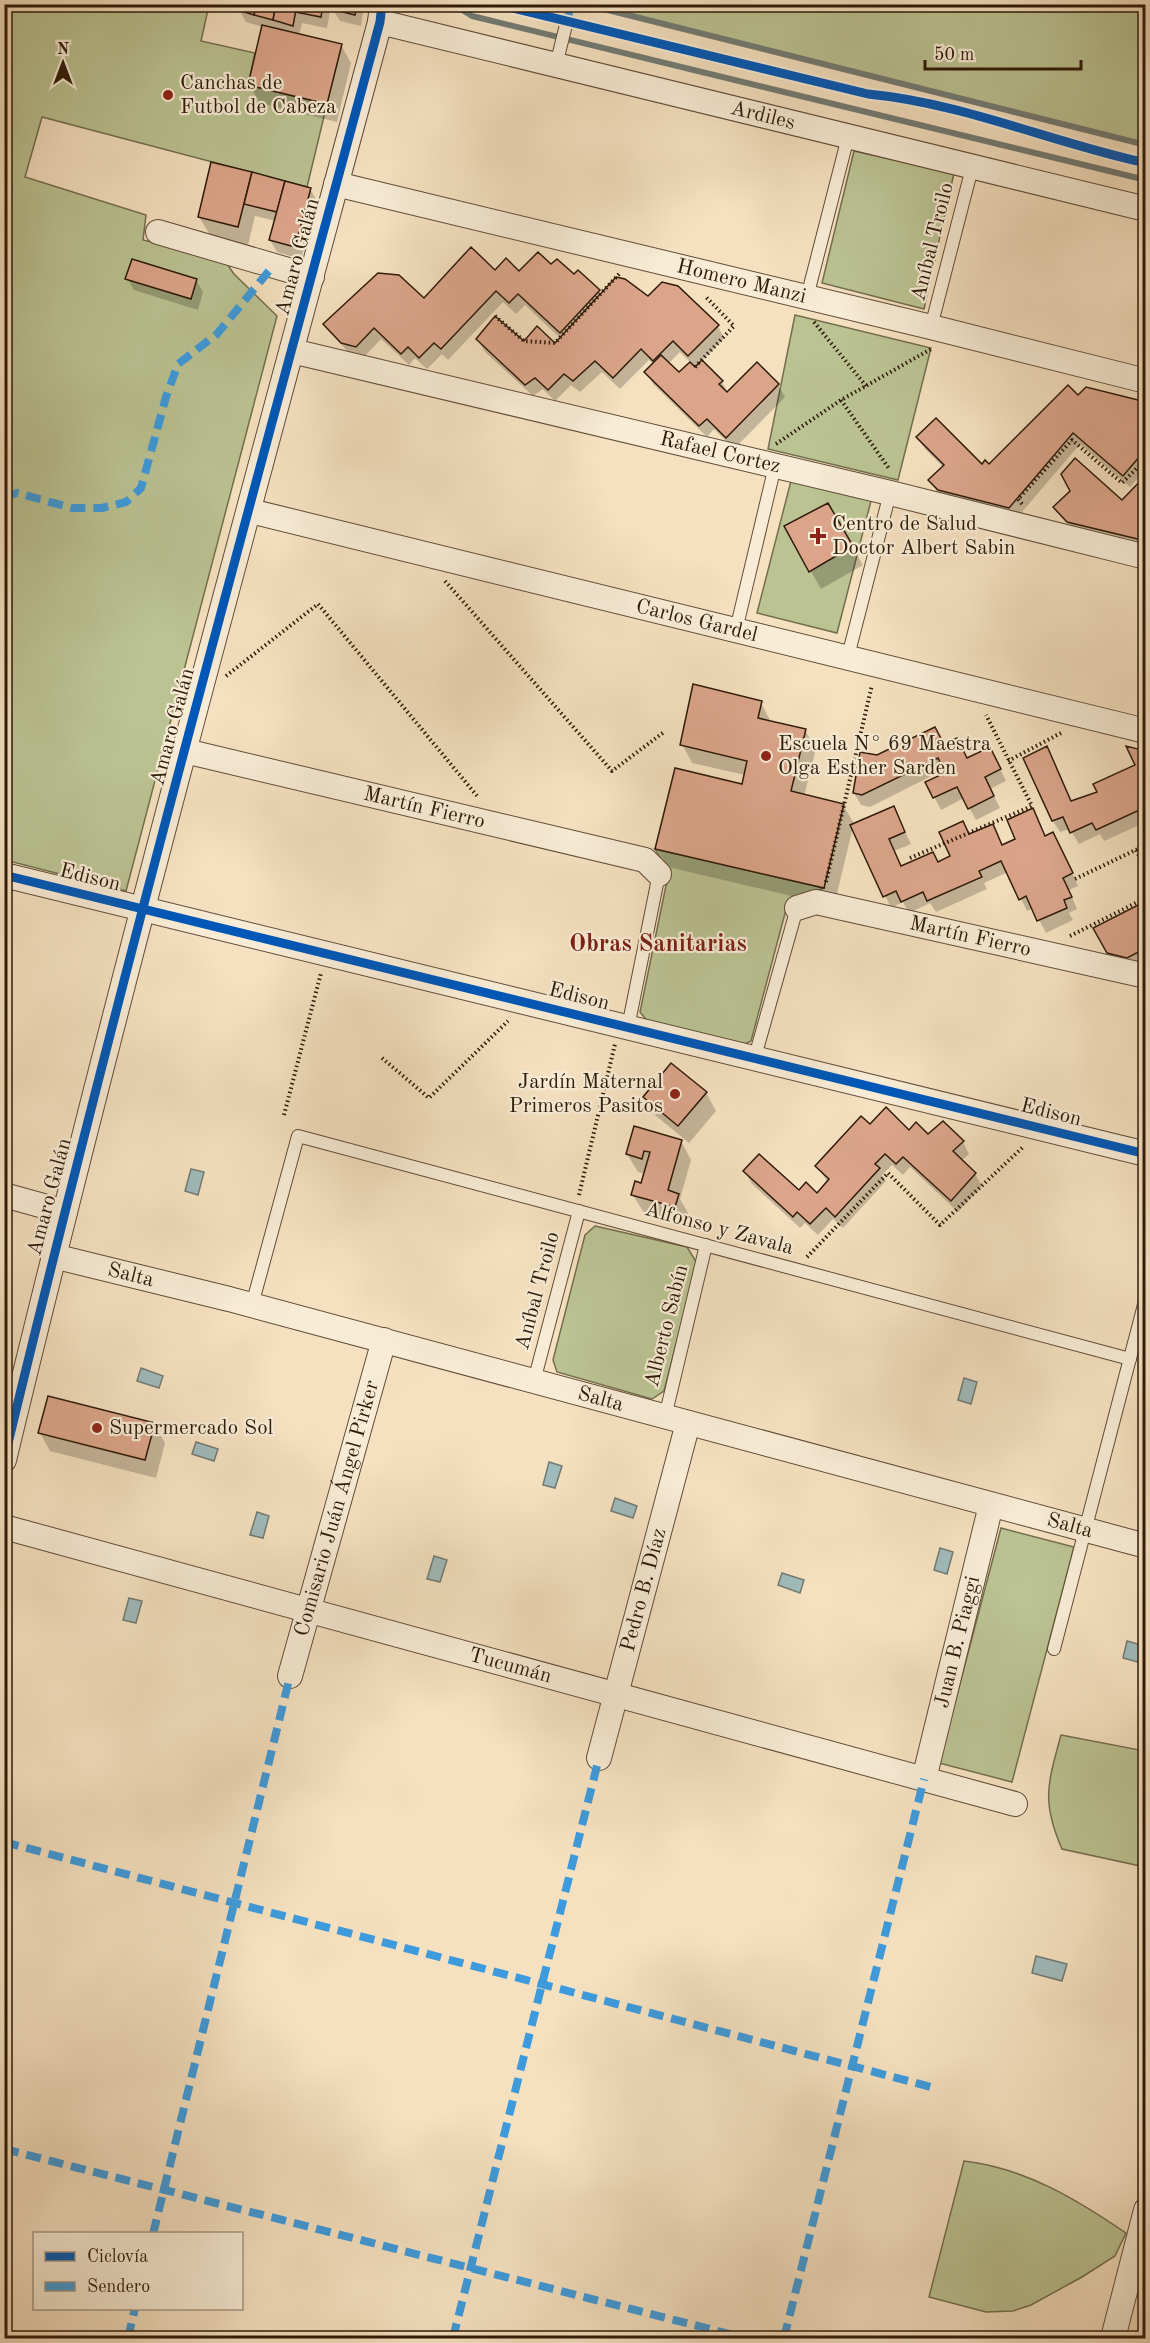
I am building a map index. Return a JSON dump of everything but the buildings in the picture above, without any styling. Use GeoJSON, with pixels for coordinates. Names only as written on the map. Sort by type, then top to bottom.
{"type":"FeatureCollection","features":[{"type":"Feature","properties":{"kind":"street","name":"Ardiles"},"geometry":{"type":"LineString","coordinates":[[381,14],[556,65],[1146,209]]}},
{"type":"Feature","properties":{"kind":"street","name":"Amaro Galán"},"geometry":{"type":"LineString","coordinates":[[4,1460],[53,1256],[142,910],[381,14]]}},
{"type":"Feature","properties":{"kind":"street","name":"Homero Manzi"},"geometry":{"type":"LineString","coordinates":[[336,184],[931,338],[1146,381]]}},
{"type":"Feature","properties":{"kind":"street"},"geometry":{"type":"LineString","coordinates":[[158,232],[312,276]]}},
{"type":"Feature","properties":{"kind":"street","name":"Rafael Cortez"},"geometry":{"type":"LineString","coordinates":[[292,351],[891,482],[1146,557]]}},
{"type":"Feature","properties":{"kind":"street","name":"Carlos Gardel"},"geometry":{"type":"LineString","coordinates":[[250,510],[1146,731]]}},
{"type":"Feature","properties":{"kind":"street","name":"Martín Fierro"},"geometry":{"type":"LineString","coordinates":[[185,751],[645,860],[659,874]]}},
{"type":"Feature","properties":{"kind":"street","name":"Edison"},"geometry":{"type":"LineString","coordinates":[[4,875],[622,1035],[754,1060],[1146,1154]]}},
{"type":"Feature","properties":{"kind":"street","name":"Martín Fierro"},"geometry":{"type":"LineString","coordinates":[[797,908],[816,902],[1146,976]]}},
{"type":"Feature","properties":{"kind":"street"},"geometry":{"type":"LineString","coordinates":[[4,1195],[65,1212]]}},
{"type":"Feature","properties":{"kind":"street","name":"Salta"},"geometry":{"type":"LineString","coordinates":[[53,1256],[384,1340],[1146,1546]]}},
{"type":"Feature","properties":{"kind":"street","name":"Comisario Juán Ángel Pirker"},"geometry":{"type":"LineString","coordinates":[[290,1676],[384,1340]]}},
{"type":"Feature","properties":{"kind":"street","name":"Pedro B. Díaz"},"geometry":{"type":"LineString","coordinates":[[598,1758],[616,1695],[676,1420]]}},
{"type":"Feature","properties":{"kind":"street","name":"Juan B. Piaggi"},"geometry":{"type":"LineString","coordinates":[[924,1779],[991,1505]]}},
{"type":"Feature","properties":{"kind":"street","name":"Tucumán"},"geometry":{"type":"LineString","coordinates":[[4,1527],[1016,1804]]}},
{"type":"Feature","properties":{"kind":"street"},"geometry":{"type":"LineString","coordinates":[[1113,2338],[1146,2210]]}},
{"type":"Feature","properties":{"kind":"lane"},"geometry":{"type":"LineString","coordinates":[[556,65],[567,22]]}},
{"type":"Feature","properties":{"kind":"lane"},"geometry":{"type":"LineString","coordinates":[[809,308],[848,137]]}},
{"type":"Feature","properties":{"kind":"lane","name":"Aníbal Troilo"},"geometry":{"type":"LineString","coordinates":[[931,338],[972,168]]}},
{"type":"Feature","properties":{"kind":"lane"},"geometry":{"type":"LineString","coordinates":[[736,630],[772,457]]}},
{"type":"Feature","properties":{"kind":"lane"},"geometry":{"type":"LineString","coordinates":[[848,656],[891,482]]}},
{"type":"Feature","properties":{"kind":"lane"},"geometry":{"type":"LineString","coordinates":[[622,1035],[659,874]]}},
{"type":"Feature","properties":{"kind":"lane"},"geometry":{"type":"LineString","coordinates":[[754,1060],[797,908]]}},
{"type":"Feature","properties":{"kind":"lane","name":"Alfonso y Zavala"},"geometry":{"type":"LineString","coordinates":[[252,1305],[298,1136],[1130,1359]]}},
{"type":"Feature","properties":{"kind":"lane","name":"Aníbal Troilo"},"geometry":{"type":"LineString","coordinates":[[534,1381],[579,1211]]}},
{"type":"Feature","properties":{"kind":"lane","name":"Alberto Sabín"},"geometry":{"type":"LineString","coordinates":[[676,1420],[706,1245]]}},
{"type":"Feature","properties":{"kind":"lane"},"geometry":{"type":"LineString","coordinates":[[1054,1649],[1146,1297]]}},
{"type":"Feature","properties":{"kind":"path"},"geometry":{"type":"LineString","coordinates":[[495,316],[524,341],[555,343],[621,272]]}},
{"type":"Feature","properties":{"kind":"path"},"geometry":{"type":"LineString","coordinates":[[695,367],[734,326],[700,291]]}},
{"type":"Feature","properties":{"kind":"path"},"geometry":{"type":"LineString","coordinates":[[809,308],[866,386]]}},
{"type":"Feature","properties":{"kind":"path"},"geometry":{"type":"LineString","coordinates":[[772,457],[841,400],[866,386],[931,338]]}},
{"type":"Feature","properties":{"kind":"path"},"geometry":{"type":"LineString","coordinates":[[841,400],[891,482]]}},
{"type":"Feature","properties":{"kind":"path"},"geometry":{"type":"LineString","coordinates":[[1024,506],[1018,500],[1072,440],[1122,483],[1146,459]]}},
{"type":"Feature","properties":{"kind":"path"},"geometry":{"type":"LineString","coordinates":[[444,580],[612,771],[664,732]]}},
{"type":"Feature","properties":{"kind":"path"},"geometry":{"type":"LineString","coordinates":[[223,678],[318,604],[478,798]]}},
{"type":"Feature","properties":{"kind":"path"},"geometry":{"type":"LineString","coordinates":[[824,888],[874,679]]}},
{"type":"Feature","properties":{"kind":"path"},"geometry":{"type":"LineString","coordinates":[[910,858],[1032,806],[981,706]]}},
{"type":"Feature","properties":{"kind":"path"},"geometry":{"type":"LineString","coordinates":[[1008,761],[1068,729]]}},
{"type":"Feature","properties":{"kind":"path"},"geometry":{"type":"LineString","coordinates":[[1075,879],[1146,845]]}},
{"type":"Feature","properties":{"kind":"path"},"geometry":{"type":"LineString","coordinates":[[1136,850],[1146,869]]}},
{"type":"Feature","properties":{"kind":"path"},"geometry":{"type":"LineString","coordinates":[[1068,937],[1146,898]]}},
{"type":"Feature","properties":{"kind":"path"},"geometry":{"type":"LineString","coordinates":[[284,1115],[321,972]]}},
{"type":"Feature","properties":{"kind":"path"},"geometry":{"type":"LineString","coordinates":[[382,1058],[429,1098],[511,1018]]}},
{"type":"Feature","properties":{"kind":"path"},"geometry":{"type":"LineString","coordinates":[[579,1195],[622,1035]]}},
{"type":"Feature","properties":{"kind":"path"},"geometry":{"type":"LineString","coordinates":[[806,1257],[888,1173],[940,1225],[1028,1143]]}},
{"type":"Feature","properties":{"kind":"green space"},"geometry":{"type":"Polygon","coordinates":[[[4,5],[209,5],[201,41],[255,53],[248,85],[327,104],[307,187],[42,117],[25,177],[146,215],[143,240],[223,258],[234,274],[277,316],[126,891],[5,860],[4,5]]]}},
{"type":"Feature","properties":{"kind":"green space"},"geometry":{"type":"Polygon","coordinates":[[[584,5],[1145,5],[1145,145],[1127,141],[584,5]]]}},
{"type":"Feature","properties":{"kind":"green space"},"geometry":{"type":"Polygon","coordinates":[[[854,151],[954,173],[924,309],[822,283],[854,151]]]}},
{"type":"Feature","properties":{"kind":"green space"},"geometry":{"type":"Polygon","coordinates":[[[795,315],[931,348],[898,480],[768,449],[795,315]]]}},
{"type":"Feature","properties":{"kind":"green space"},"geometry":{"type":"Polygon","coordinates":[[[792,477],[872,497],[837,633],[757,613],[792,477]]]}},
{"type":"Feature","properties":{"kind":"green space"},"geometry":{"type":"Polygon","coordinates":[[[655,849],[824,888],[788,902],[751,1041],[741,1046],[649,1023],[640,1012],[669,871],[655,849]]]}},
{"type":"Feature","properties":{"kind":"green space"},"geometry":{"type":"Polygon","coordinates":[[[595,1226],[687,1247],[697,1263],[664,1391],[652,1399],[557,1372],[553,1360],[585,1235],[595,1226]]]}},
{"type":"Feature","properties":{"kind":"green space"},"geometry":{"type":"Polygon","coordinates":[[[1001,1528],[1074,1547],[1012,1782],[939,1763],[1001,1528]]]}},
{"type":"Feature","properties":{"kind":"green space"},"geometry":{"type":"Polygon","coordinates":[[[1061,1735],[1145,1751],[1145,1867],[1062,1849],[1055,1832],[1049,1804],[1050,1780],[1061,1735]]]}},
{"type":"Feature","properties":{"kind":"green space"},"geometry":{"type":"Polygon","coordinates":[[[964,2161],[1008,2170],[1049,2187],[1088,2208],[1126,2233],[1115,2256],[1031,2305],[1013,2311],[986,2312],[929,2297],[964,2161]]]}},
{"type":"Feature","properties":{"kind":"water"},"geometry":{"type":"Polygon","coordinates":[[[191,1169],[204,1172],[198,1195],[185,1191],[191,1169]]]}},
{"type":"Feature","properties":{"kind":"water"},"geometry":{"type":"Polygon","coordinates":[[[141,1368],[163,1376],[159,1388],[137,1381],[141,1368]]]}},
{"type":"Feature","properties":{"kind":"water"},"geometry":{"type":"Polygon","coordinates":[[[964,1378],[977,1382],[971,1404],[958,1400],[964,1378]]]}},
{"type":"Feature","properties":{"kind":"water"},"geometry":{"type":"Polygon","coordinates":[[[196,1442],[218,1449],[214,1461],[192,1454],[196,1442]]]}},
{"type":"Feature","properties":{"kind":"water"},"geometry":{"type":"Polygon","coordinates":[[[549,1462],[562,1466],[555,1488],[543,1485],[549,1462]]]}},
{"type":"Feature","properties":{"kind":"water"},"geometry":{"type":"Polygon","coordinates":[[[615,1498],[637,1506],[633,1518],[611,1511],[615,1498]]]}},
{"type":"Feature","properties":{"kind":"water"},"geometry":{"type":"Polygon","coordinates":[[[257,1512],[269,1516],[263,1538],[250,1535],[257,1512]]]}},
{"type":"Feature","properties":{"kind":"water"},"geometry":{"type":"Polygon","coordinates":[[[940,1548],[953,1552],[947,1574],[934,1570],[940,1548]]]}},
{"type":"Feature","properties":{"kind":"water"},"geometry":{"type":"Polygon","coordinates":[[[434,1556],[447,1560],[440,1582],[427,1579],[434,1556]]]}},
{"type":"Feature","properties":{"kind":"water"},"geometry":{"type":"Polygon","coordinates":[[[782,1573],[804,1580],[800,1593],[778,1585],[782,1573]]]}},
{"type":"Feature","properties":{"kind":"water"},"geometry":{"type":"Polygon","coordinates":[[[129,1598],[142,1601],[136,1623],[123,1620],[129,1598]]]}},
{"type":"Feature","properties":{"kind":"water"},"geometry":{"type":"Polygon","coordinates":[[[1127,1641],[1145,1646],[1145,1664],[1123,1658],[1127,1641]]]}},
{"type":"Feature","properties":{"kind":"water"},"geometry":{"type":"Polygon","coordinates":[[[1036,1956],[1067,1964],[1062,1981],[1032,1973],[1036,1956]]]}},
{"type":"Feature","properties":{"kind":"waterway"},"geometry":{"type":"LineString","coordinates":[[453,4],[472,16],[1146,180]]}},
{"type":"Feature","properties":{"kind":"waterway"},"geometry":{"type":"LineString","coordinates":[[584,4],[1146,145]]}},
{"type":"Feature","properties":{"kind":"marked path"},"geometry":{"type":"LineString","coordinates":[[567,21],[571,4]]}},
{"type":"Feature","properties":{"kind":"marked path"},"geometry":{"type":"LineString","coordinates":[[4,497],[17,493],[72,508],[102,508],[126,502],[141,488],[166,397],[178,364],[217,334],[273,266]]}},
{"type":"Feature","properties":{"kind":"marked path"},"geometry":{"type":"LineString","coordinates":[[153,2232],[290,1676]]}},
{"type":"Feature","properties":{"kind":"marked path"},"geometry":{"type":"LineString","coordinates":[[453,2338],[599,1758]]}},
{"type":"Feature","properties":{"kind":"marked path"},"geometry":{"type":"LineString","coordinates":[[784,2338],[924,1779]]}},
{"type":"Feature","properties":{"kind":"marked path"},"geometry":{"type":"LineString","coordinates":[[4,1842],[931,2087]]}},
{"type":"Feature","properties":{"kind":"marked path"},"geometry":{"type":"LineString","coordinates":[[4,2149],[745,2338]]}},
{"type":"Feature","properties":{"kind":"marked path"},"geometry":{"type":"LineString","coordinates":[[128,2338],[135,2310]]}},
{"type":"Feature","properties":{"kind":"cycle path"},"geometry":{"type":"LineString","coordinates":[[4,1460],[140,919],[380,22],[382,4]]}},
{"type":"Feature","properties":{"kind":"cycle path"},"geometry":{"type":"LineString","coordinates":[[496,4],[868,94],[938,106],[1146,163]]}},
{"type":"Feature","properties":{"kind":"cycle path"},"geometry":{"type":"LineString","coordinates":[[4,875],[1146,1154]]}},
{"type":"Feature","properties":{"kind":"place","name":"Canchas de Futbol de Cabeza"},"geometry":{"type":"Point","coordinates":[168,95]}},
{"type":"Feature","properties":{"kind":"place","name":"Centro de Salud Doctor Albert Sabin"},"geometry":{"type":"Point","coordinates":[818,536]}},
{"type":"Feature","properties":{"kind":"place","name":"Escuela N° 69 Maestra Olga Esther Sarden"},"geometry":{"type":"Point","coordinates":[766,756]}},
{"type":"Feature","properties":{"kind":"place","name":"Jardín Maternal Primeros Pasitos"},"geometry":{"type":"Point","coordinates":[675,1094]}},
{"type":"Feature","properties":{"kind":"place","name":"Supermercado Sol"},"geometry":{"type":"Point","coordinates":[97,1428]}},
{"type":"Feature","properties":{"kind":"district","name":"Obras Sanitarias"},"geometry":{"type":"Point","coordinates":[658,945]}}]}
